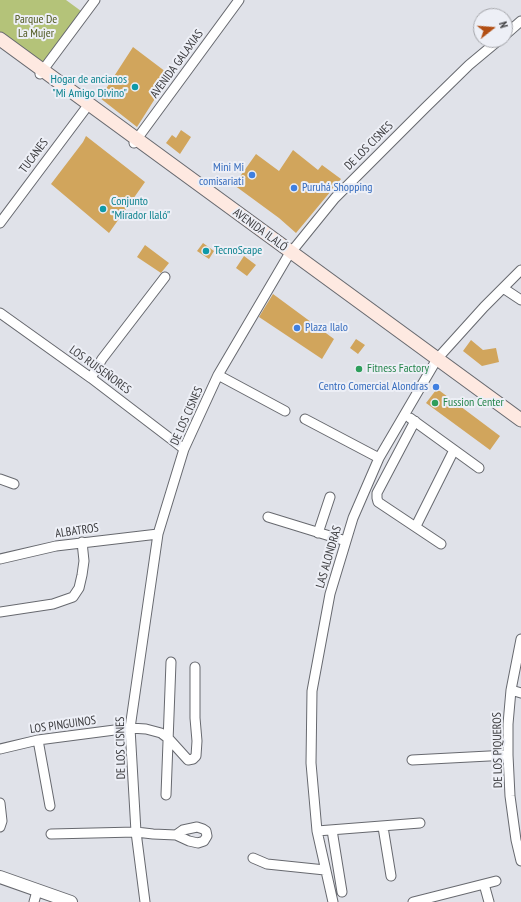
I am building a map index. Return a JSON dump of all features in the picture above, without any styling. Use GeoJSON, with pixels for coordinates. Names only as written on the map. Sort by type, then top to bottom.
{"type":"FeatureCollection","features":[{"type":"Feature","properties":{"kind":"main road","name":"AVENIDA ILALÓ"},"geometry":{"type":"LineString","coordinates":[[0,39],[42,73]]}},
{"type":"Feature","properties":{"kind":"main road","name":"AVENIDA ILALÓ"},"geometry":{"type":"LineString","coordinates":[[0,45],[42,73],[436,361],[521,425]]}},
{"type":"Feature","properties":{"kind":"main road","name":"AVENIDA ILALÓ"},"geometry":{"type":"LineString","coordinates":[[436,361],[521,420]]}},
{"type":"Feature","properties":{"kind":"street"},"geometry":{"type":"LineString","coordinates":[[42,73],[95,0]]}},
{"type":"Feature","properties":{"kind":"street","name":"AVENIDA GALAXIAS"},"geometry":{"type":"LineString","coordinates":[[135,141],[238,0]]}},
{"type":"Feature","properties":{"kind":"street"},"geometry":{"type":"LineString","coordinates":[[513,28],[521,21]]}},
{"type":"Feature","properties":{"kind":"street","name":"DE LOS CISNES"},"geometry":{"type":"LineString","coordinates":[[145,902],[136,832],[130,728],[158,534],[184,449],[218,375],[290,254],[334,198],[464,71],[490,48]]}},
{"type":"Feature","properties":{"kind":"street","name":"TUCANES"},"geometry":{"type":"LineString","coordinates":[[0,223],[87,106]]}},
{"type":"Feature","properties":{"kind":"street","name":"LAS ALONDRAS"},"geometry":{"type":"LineString","coordinates":[[333,902],[317,831],[311,762],[312,691],[330,594],[353,518],[379,458],[404,413],[436,361],[521,270]]}},
{"type":"Feature","properties":{"kind":"street"},"geometry":{"type":"LineString","coordinates":[[91,378],[102,359],[165,277]]}},
{"type":"Feature","properties":{"kind":"street"},"geometry":{"type":"LineString","coordinates":[[503,288],[521,300]]}},
{"type":"Feature","properties":{"kind":"street","name":"LOS RUISEÑORES"},"geometry":{"type":"LineString","coordinates":[[0,313],[91,378],[184,449]]}},
{"type":"Feature","properties":{"kind":"street"},"geometry":{"type":"LineString","coordinates":[[218,375],[285,411]]}},
{"type":"Feature","properties":{"kind":"street"},"geometry":{"type":"LineString","coordinates":[[404,413],[479,468]]}},
{"type":"Feature","properties":{"kind":"street"},"geometry":{"type":"LineString","coordinates":[[305,419],[379,458]]}},
{"type":"Feature","properties":{"kind":"street"},"geometry":{"type":"LineString","coordinates":[[415,421],[377,493],[377,498],[378,502],[441,544]]}},
{"type":"Feature","properties":{"kind":"street"},"geometry":{"type":"LineString","coordinates":[[416,526],[454,450]]}},
{"type":"Feature","properties":{"kind":"street"},"geometry":{"type":"LineString","coordinates":[[0,479],[14,484]]}},
{"type":"Feature","properties":{"kind":"street"},"geometry":{"type":"LineString","coordinates":[[318,533],[330,498]]}},
{"type":"Feature","properties":{"kind":"street"},"geometry":{"type":"LineString","coordinates":[[268,517],[346,541]]}},
{"type":"Feature","properties":{"kind":"street","name":"ALBATROS"},"geometry":{"type":"LineString","coordinates":[[0,559],[56,546],[158,534]]}},
{"type":"Feature","properties":{"kind":"street"},"geometry":{"type":"LineString","coordinates":[[0,612],[53,604],[73,597],[79,588],[82,575],[84,561],[82,542]]}},
{"type":"Feature","properties":{"kind":"street","name":"DE LOS PIQUEROS"},"geometry":{"type":"LineString","coordinates":[[521,640],[511,690],[508,724],[508,755],[514,826],[521,861]]}},
{"type":"Feature","properties":{"kind":"street"},"geometry":{"type":"LineString","coordinates":[[166,795],[171,662]]}},
{"type":"Feature","properties":{"kind":"street"},"geometry":{"type":"LineString","coordinates":[[169,738],[188,760],[193,759],[196,756],[195,667]]}},
{"type":"Feature","properties":{"kind":"street"},"geometry":{"type":"LineString","coordinates":[[511,690],[521,693]]}},
{"type":"Feature","properties":{"kind":"street","name":"LOS PINGUINOS"},"geometry":{"type":"LineString","coordinates":[[0,749],[38,740],[130,728],[146,729],[161,733],[169,738]]}},
{"type":"Feature","properties":{"kind":"street"},"geometry":{"type":"LineString","coordinates":[[38,740],[50,806]]}},
{"type":"Feature","properties":{"kind":"street"},"geometry":{"type":"LineString","coordinates":[[412,760],[508,755]]}},
{"type":"Feature","properties":{"kind":"street"},"geometry":{"type":"LineString","coordinates":[[0,803],[2,821],[0,827]]}},
{"type":"Feature","properties":{"kind":"street"},"geometry":{"type":"LineString","coordinates":[[317,831],[420,823]]}},
{"type":"Feature","properties":{"kind":"street"},"geometry":{"type":"LineString","coordinates":[[383,827],[391,876]]}},
{"type":"Feature","properties":{"kind":"street"},"geometry":{"type":"LineString","coordinates":[[332,830],[342,892]]}},
{"type":"Feature","properties":{"kind":"street"},"geometry":{"type":"LineString","coordinates":[[51,834],[136,832],[176,835]]}},
{"type":"Feature","properties":{"kind":"street"},"geometry":{"type":"LineString","coordinates":[[252,858],[267,864],[325,870]]}},
{"type":"Feature","properties":{"kind":"street"},"geometry":{"type":"LineString","coordinates":[[0,877],[36,896],[71,902]]}},
{"type":"Feature","properties":{"kind":"street"},"geometry":{"type":"LineString","coordinates":[[417,902],[496,881]]}},
{"type":"Feature","properties":{"kind":"street"},"geometry":{"type":"LineString","coordinates":[[484,884],[488,902]]}},
{"type":"Feature","properties":{"kind":"green space","name":"Parque De La Mujer"},"geometry":{"type":"Polygon","coordinates":[[[0,0],[66,0],[81,11],[43,64],[0,33],[0,0]]]}},
{"type":"Feature","properties":{"kind":"building","name":"Hogar de ancianos \"Mi Amigo Divino\""},"geometry":{"type":"Polygon","coordinates":[[[133,47],[170,75],[137,127],[100,98],[133,47]]]}},
{"type":"Feature","properties":{"kind":"building"},"geometry":{"type":"Polygon","coordinates":[[[181,130],[191,137],[180,154],[166,143],[172,135],[176,138],[181,130]]]}},
{"type":"Feature","properties":{"kind":"building","name":"Conjunto \"Mirador Ilaló\""},"geometry":{"type":"Polygon","coordinates":[[[86,136],[145,182],[109,233],[51,184],[86,136]]]}},
{"type":"Feature","properties":{"kind":"building","name":"Puruhá Shopping"},"geometry":{"type":"Polygon","coordinates":[[[293,150],[318,170],[322,165],[341,179],[296,233],[279,218],[234,185],[256,154],[279,171],[293,150]]]}},
{"type":"Feature","properties":{"kind":"building","name":"TecnoScape"},"geometry":{"type":"Polygon","coordinates":[[[203,243],[214,251],[209,259],[197,251],[203,243]]]}},
{"type":"Feature","properties":{"kind":"building"},"geometry":{"type":"Polygon","coordinates":[[[145,245],[169,263],[161,273],[137,257],[145,245]]]}},
{"type":"Feature","properties":{"kind":"building"},"geometry":{"type":"Polygon","coordinates":[[[244,256],[256,265],[247,276],[236,268],[244,256]]]}},
{"type":"Feature","properties":{"kind":"building","name":"Plaza Ilalo"},"geometry":{"type":"Polygon","coordinates":[[[273,294],[334,339],[322,359],[259,317],[273,294]]]}},
{"type":"Feature","properties":{"kind":"building"},"geometry":{"type":"Polygon","coordinates":[[[356,339],[365,345],[358,354],[350,348],[356,339]]]}},
{"type":"Feature","properties":{"kind":"building"},"geometry":{"type":"Polygon","coordinates":[[[471,340],[483,350],[496,348],[499,362],[482,366],[463,351],[471,340]]]}},
{"type":"Feature","properties":{"kind":"building"},"geometry":{"type":"Polygon","coordinates":[[[436,390],[440,391],[500,436],[490,450],[426,403],[436,390]]]}},
{"type":"Feature","properties":{"kind":"place","name":"Hogar de ancianos \"Mi Amigo Divino\""},"geometry":{"type":"Point","coordinates":[135,87]}},
{"type":"Feature","properties":{"kind":"place","name":"Mini Mi comisariati"},"geometry":{"type":"Point","coordinates":[252,175]}},
{"type":"Feature","properties":{"kind":"place","name":"Puruhá Shopping"},"geometry":{"type":"Point","coordinates":[294,188]}},
{"type":"Feature","properties":{"kind":"place","name":"Conjunto \"Mirador Ilaló\""},"geometry":{"type":"Point","coordinates":[103,209]}},
{"type":"Feature","properties":{"kind":"place","name":"TecnoScape"},"geometry":{"type":"Point","coordinates":[206,251]}},
{"type":"Feature","properties":{"kind":"place","name":"Plaza Ilalo"},"geometry":{"type":"Point","coordinates":[297,328]}},
{"type":"Feature","properties":{"kind":"place","name":"Fitness Factory"},"geometry":{"type":"Point","coordinates":[359,369]}},
{"type":"Feature","properties":{"kind":"place","name":"Centro Comercial Alondras"},"geometry":{"type":"Point","coordinates":[436,387]}},
{"type":"Feature","properties":{"kind":"place","name":"Fussion Center"},"geometry":{"type":"Point","coordinates":[435,403]}}]}
